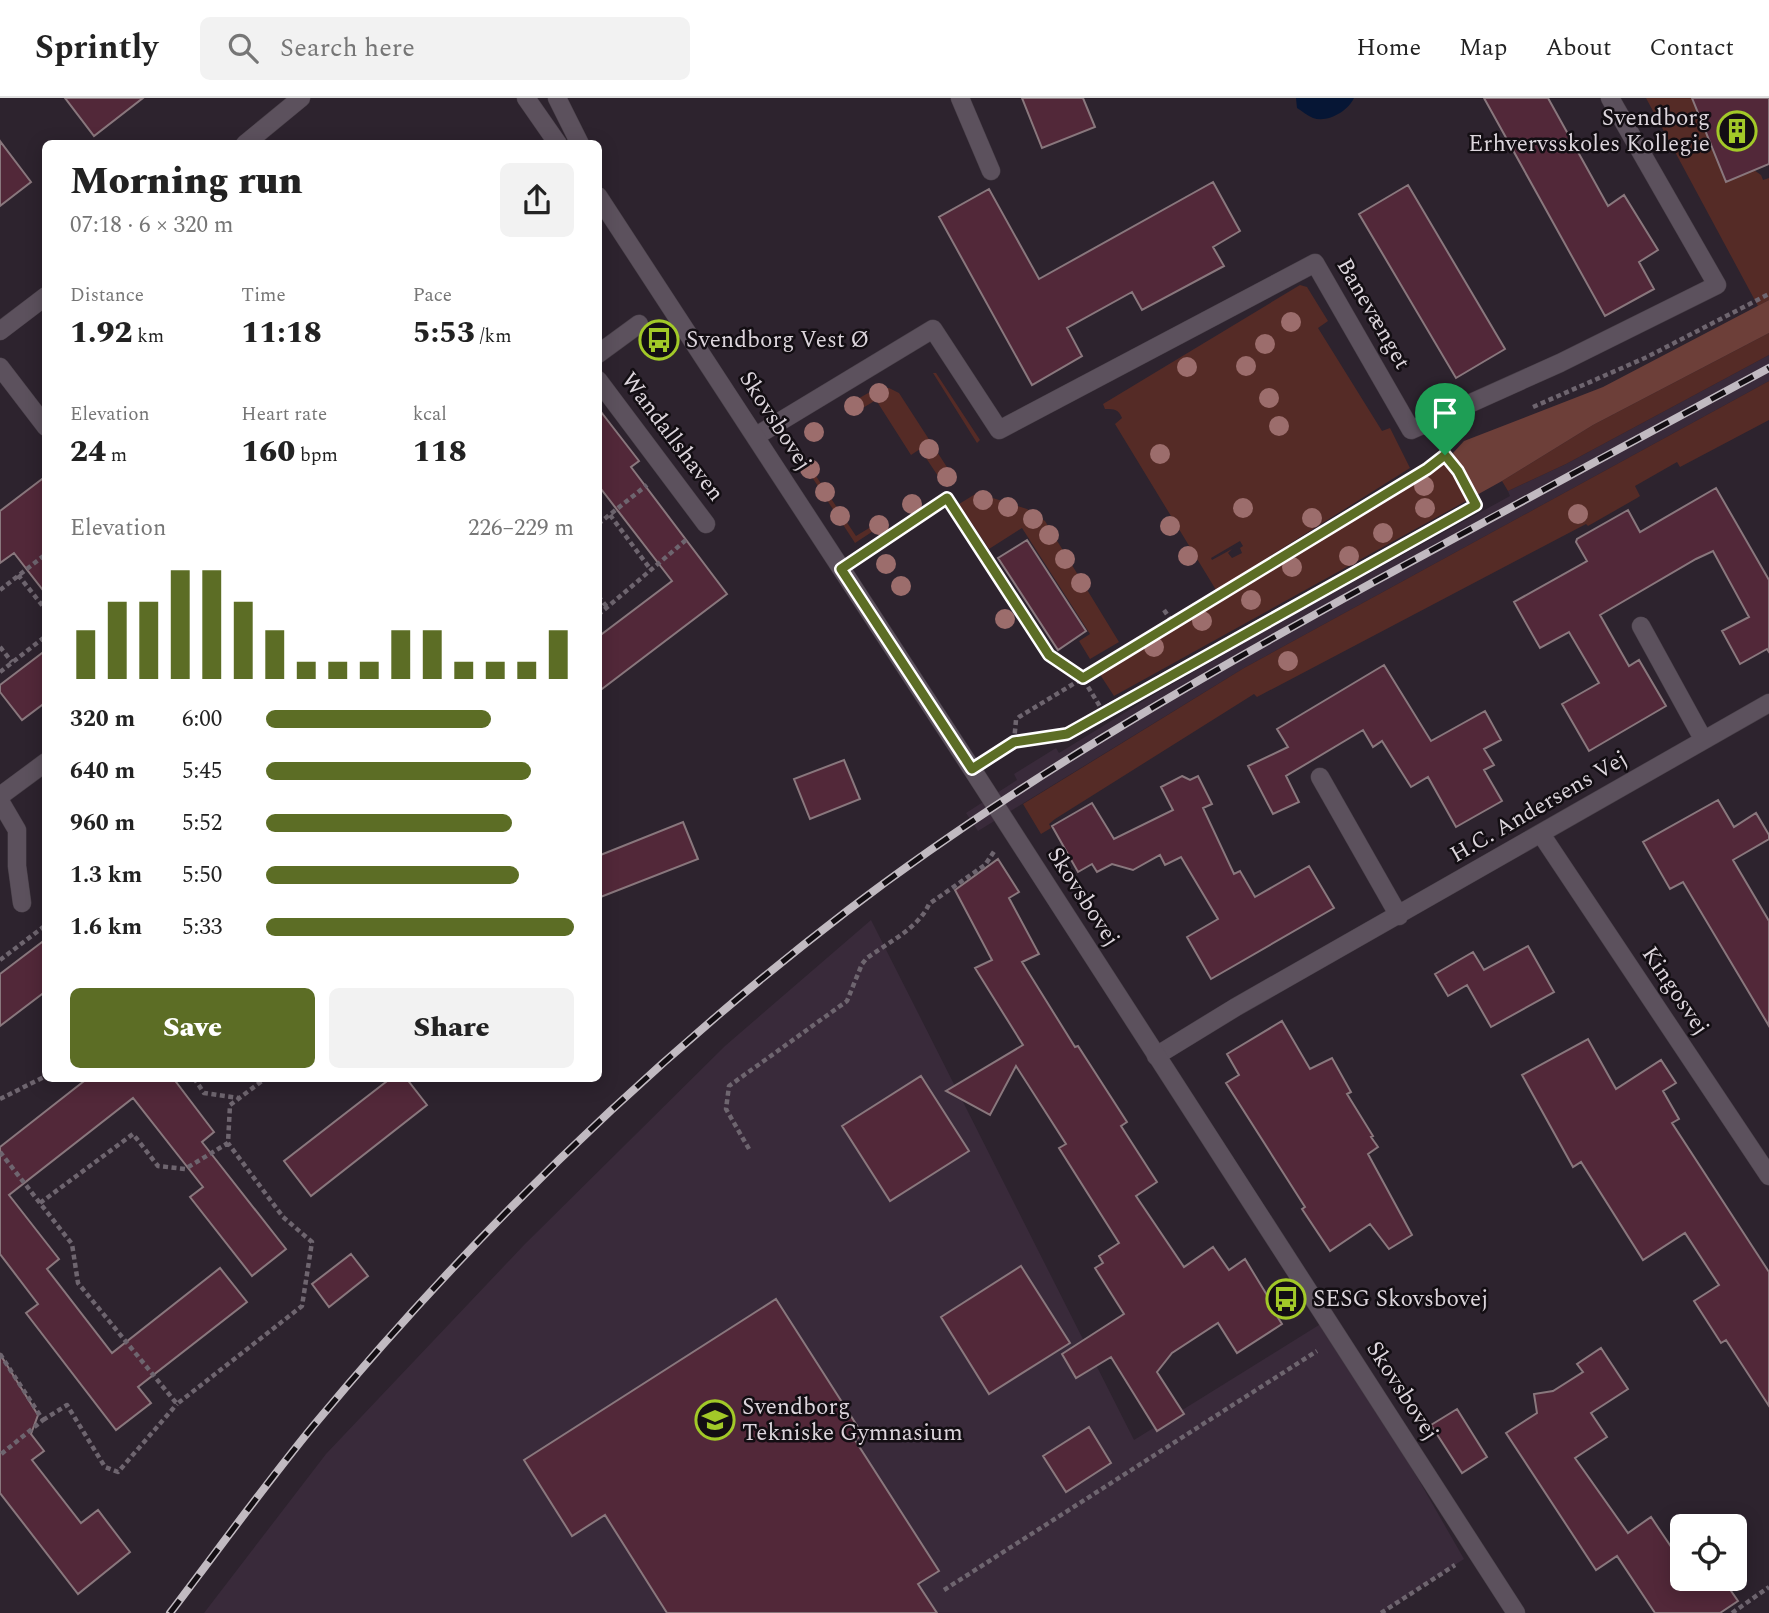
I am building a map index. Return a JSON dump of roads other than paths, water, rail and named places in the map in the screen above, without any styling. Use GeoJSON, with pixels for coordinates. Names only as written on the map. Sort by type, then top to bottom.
{"type":"FeatureCollection","features":[{"type":"Feature","properties":{"kind":"street"},"geometry":{"type":"LineString","coordinates":[[250,140],[301,98]]}},
{"type":"Feature","properties":{"kind":"street"},"geometry":{"type":"LineString","coordinates":[[526,98],[555,140]]}},
{"type":"Feature","properties":{"kind":"street"},"geometry":{"type":"LineString","coordinates":[[557,98],[578,140]]}},
{"type":"Feature","properties":{"kind":"street"},"geometry":{"type":"LineString","coordinates":[[960,98],[991,171]]}},
{"type":"Feature","properties":{"kind":"street","name":"Banevænget"},"geometry":{"type":"LineString","coordinates":[[757,436],[933,329],[999,430],[1315,262],[1411,430],[1560,363],[1717,285],[1610,98]]}},
{"type":"Feature","properties":{"kind":"street","name":"Skovsbovej"},"geometry":{"type":"LineString","coordinates":[[603,202],[757,436],[1516,1613]]}},
{"type":"Feature","properties":{"kind":"street"},"geometry":{"type":"LineString","coordinates":[[0,331],[42,299]]}},
{"type":"Feature","properties":{"kind":"street","name":"Wandallshaven"},"geometry":{"type":"LineString","coordinates":[[602,351],[639,324]]}},
{"type":"Feature","properties":{"kind":"street"},"geometry":{"type":"LineString","coordinates":[[0,368],[42,422]]}},
{"type":"Feature","properties":{"kind":"street","name":"Wandallshaven"},"geometry":{"type":"LineString","coordinates":[[602,385],[706,524]]}},
{"type":"Feature","properties":{"kind":"street"},"geometry":{"type":"LineString","coordinates":[[1641,626],[1703,740]]}},
{"type":"Feature","properties":{"kind":"street","name":"H.C. Andersens Vej"},"geometry":{"type":"LineString","coordinates":[[1156,1056],[1236,1007],[1769,703]]}},
{"type":"Feature","properties":{"kind":"street"},"geometry":{"type":"LineString","coordinates":[[22,903],[17,866],[18,830],[0,799],[42,765]]}},
{"type":"Feature","properties":{"kind":"street"},"geometry":{"type":"LineString","coordinates":[[1320,777],[1399,916]]}},
{"type":"Feature","properties":{"kind":"street","name":"Kingosvej"},"geometry":{"type":"LineString","coordinates":[[1541,834],[1769,1176]]}},
{"type":"Feature","properties":{"kind":"water"},"geometry":{"type":"Polygon","coordinates":[[[1296,98],[1354,98],[1337,115],[1319,119],[1297,108],[1296,98]]]}},
{"type":"Feature","properties":{"kind":"railway"},"geometry":{"type":"LineString","coordinates":[[170,1613],[314,1425],[374,1355],[500,1218],[634,1089],[774,968],[847,911],[909,865],[1037,779],[1235,659],[1769,368]]}},
{"type":"Feature","properties":{"kind":"place","name":"Svendborg Erhvervsskoles Kollegie"},"geometry":{"type":"Point","coordinates":[1737,131]}},
{"type":"Feature","properties":{"kind":"place","name":"Svendborg Vest Ø"},"geometry":{"type":"Point","coordinates":[659,340]}},
{"type":"Feature","properties":{"kind":"place","name":"SESG Skovsbovej"},"geometry":{"type":"Point","coordinates":[1286,1299]}},
{"type":"Feature","properties":{"kind":"place","name":"Svendborg Tekniske Gymnasium"},"geometry":{"type":"Point","coordinates":[715,1420]}}]}
